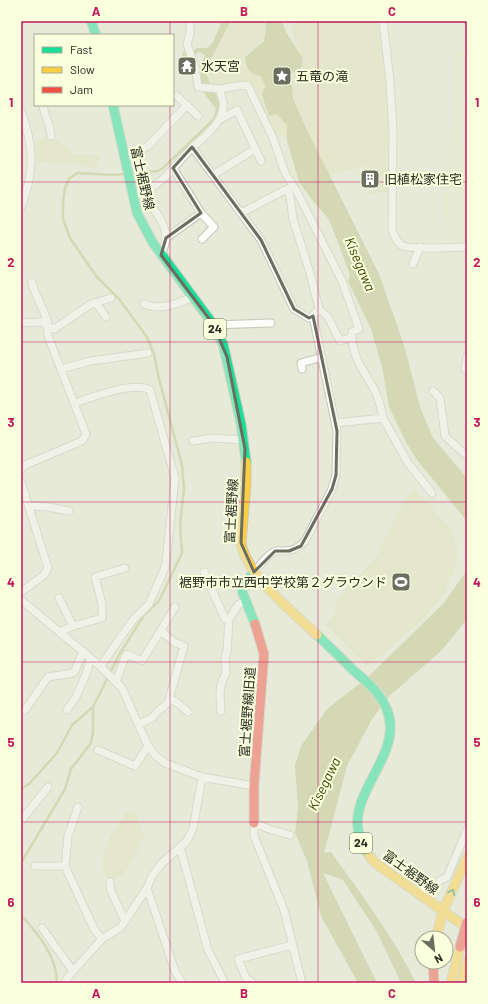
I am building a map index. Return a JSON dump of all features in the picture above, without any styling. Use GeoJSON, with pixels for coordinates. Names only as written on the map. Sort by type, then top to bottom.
{"type":"FeatureCollection","features":[{"type":"Feature","properties":{"kind":"main road"},"geometry":{"type":"LineString","coordinates":[[91,21],[94,34]]}},
{"type":"Feature","properties":{"kind":"main road","name":"富士裾野線"},"geometry":{"type":"LineString","coordinates":[[113,106],[125,158],[136,194],[137,213],[142,225],[151,243],[214,326],[222,341],[244,440],[246,470],[241,543],[242,550],[254,572],[274,594],[360,674],[376,691],[389,714],[390,731],[387,747],[381,762],[363,793],[358,810],[357,825],[360,840],[374,862],[467,928]]}},
{"type":"Feature","properties":{"kind":"main road","name":"富士裾野線旧道"},"geometry":{"type":"LineString","coordinates":[[254,572],[244,584],[242,592],[258,630],[264,654],[254,786],[254,823]]}},
{"type":"Feature","properties":{"kind":"main road"},"geometry":{"type":"LineString","coordinates":[[438,930],[443,911],[467,858]]}},
{"type":"Feature","properties":{"kind":"main road"},"geometry":{"type":"LineString","coordinates":[[451,983],[467,922]]}},
{"type":"Feature","properties":{"kind":"main road"},"geometry":{"type":"LineString","coordinates":[[462,983],[467,962]]}},
{"type":"Feature","properties":{"kind":"main road"},"geometry":{"type":"LineString","coordinates":[[433,970],[434,983]]}},
{"type":"Feature","properties":{"kind":"street"},"geometry":{"type":"LineString","coordinates":[[190,21],[190,34],[187,44],[196,67],[198,87],[219,89],[244,85],[248,86],[272,138],[285,173],[342,281],[359,329],[352,332],[353,349],[362,370],[376,392],[383,418],[408,463],[432,493]]}},
{"type":"Feature","properties":{"kind":"street"},"geometry":{"type":"LineString","coordinates":[[383,21],[390,81],[393,132],[392,230],[396,240],[402,246],[467,247]]}},
{"type":"Feature","properties":{"kind":"street"},"geometry":{"type":"LineString","coordinates":[[161,255],[166,238],[164,227],[153,207],[136,194],[158,184],[192,147],[214,127],[222,114],[223,108],[223,99],[219,89]]}},
{"type":"Feature","properties":{"kind":"street"},"geometry":{"type":"LineString","coordinates":[[177,96],[198,116]]}},
{"type":"Feature","properties":{"kind":"street"},"geometry":{"type":"LineString","coordinates":[[125,158],[148,146],[187,105]]}},
{"type":"Feature","properties":{"kind":"street"},"geometry":{"type":"LineString","coordinates":[[43,106],[44,113],[51,128],[51,136]]}},
{"type":"Feature","properties":{"kind":"street"},"geometry":{"type":"LineString","coordinates":[[217,121],[237,110],[261,161]]}},
{"type":"Feature","properties":{"kind":"street"},"geometry":{"type":"LineString","coordinates":[[21,111],[30,148],[32,170],[28,190],[21,207]]}},
{"type":"Feature","properties":{"kind":"street"},"geometry":{"type":"LineString","coordinates":[[192,147],[260,240],[294,309],[309,318],[319,309]]}},
{"type":"Feature","properties":{"kind":"street"},"geometry":{"type":"LineString","coordinates":[[213,175],[255,149]]}},
{"type":"Feature","properties":{"kind":"street"},"geometry":{"type":"LineString","coordinates":[[173,168],[201,212],[214,227],[202,239]]}},
{"type":"Feature","properties":{"kind":"street"},"geometry":{"type":"LineString","coordinates":[[288,179],[287,189],[290,196],[293,219],[310,273],[319,309],[328,317],[340,341],[352,337]]}},
{"type":"Feature","properties":{"kind":"street"},"geometry":{"type":"LineString","coordinates":[[241,212],[287,189]]}},
{"type":"Feature","properties":{"kind":"street"},"geometry":{"type":"LineString","coordinates":[[166,238],[201,212]]}},
{"type":"Feature","properties":{"kind":"street"},"geometry":{"type":"LineString","coordinates":[[413,264],[420,247]]}},
{"type":"Feature","properties":{"kind":"street"},"geometry":{"type":"LineString","coordinates":[[22,467],[82,441],[86,434],[48,336],[47,319],[32,282]]}},
{"type":"Feature","properties":{"kind":"street"},"geometry":{"type":"LineString","coordinates":[[144,304],[151,307],[162,307],[192,297]]}},
{"type":"Feature","properties":{"kind":"street"},"geometry":{"type":"LineString","coordinates":[[21,323],[42,322],[54,329],[91,304],[111,298]]}},
{"type":"Feature","properties":{"kind":"street"},"geometry":{"type":"LineString","coordinates":[[96,303],[106,317]]}},
{"type":"Feature","properties":{"kind":"street"},"geometry":{"type":"LineString","coordinates":[[254,572],[271,553],[275,551],[292,550],[298,548],[305,541],[332,489],[336,475],[336,423],[313,316]]}},
{"type":"Feature","properties":{"kind":"street"},"geometry":{"type":"LineString","coordinates":[[214,326],[271,323]]}},
{"type":"Feature","properties":{"kind":"street"},"geometry":{"type":"LineString","coordinates":[[61,369],[91,361],[148,353]]}},
{"type":"Feature","properties":{"kind":"street"},"geometry":{"type":"LineString","coordinates":[[467,356],[465,369],[467,369]]}},
{"type":"Feature","properties":{"kind":"street"},"geometry":{"type":"LineString","coordinates":[[302,369],[300,363],[322,357]]}},
{"type":"Feature","properties":{"kind":"street"},"geometry":{"type":"LineString","coordinates":[[75,403],[102,394],[139,386],[150,390],[175,478],[164,570],[149,604],[130,624],[103,669]]}},
{"type":"Feature","properties":{"kind":"street"},"geometry":{"type":"LineString","coordinates":[[433,391],[440,398],[446,436],[467,456]]}},
{"type":"Feature","properties":{"kind":"street"},"geometry":{"type":"LineString","coordinates":[[336,423],[383,418]]}},
{"type":"Feature","properties":{"kind":"street"},"geometry":{"type":"LineString","coordinates":[[193,441],[213,438],[244,440]]}},
{"type":"Feature","properties":{"kind":"street"},"geometry":{"type":"LineString","coordinates":[[21,482],[48,568],[44,575],[21,592]]}},
{"type":"Feature","properties":{"kind":"street"},"geometry":{"type":"LineString","coordinates":[[29,506],[48,507],[69,511]]}},
{"type":"Feature","properties":{"kind":"street"},"geometry":{"type":"LineString","coordinates":[[60,632],[73,626],[102,618],[102,604],[95,577],[125,568]]}},
{"type":"Feature","properties":{"kind":"street"},"geometry":{"type":"LineString","coordinates":[[204,572],[225,619],[229,620]]}},
{"type":"Feature","properties":{"kind":"street"},"geometry":{"type":"LineString","coordinates":[[59,598],[73,626]]}},
{"type":"Feature","properties":{"kind":"street"},"geometry":{"type":"LineString","coordinates":[[21,600],[83,651],[122,688],[148,746],[164,763],[202,777],[254,786]]}},
{"type":"Feature","properties":{"kind":"street"},"geometry":{"type":"LineString","coordinates":[[221,711],[220,686],[221,680],[226,674],[224,658],[227,650],[229,620],[238,606],[245,601]]}},
{"type":"Feature","properties":{"kind":"street"},"geometry":{"type":"LineString","coordinates":[[115,681],[127,654],[142,660],[176,607]]}},
{"type":"Feature","properties":{"kind":"street"},"geometry":{"type":"LineString","coordinates":[[139,724],[152,718],[168,703],[184,646],[174,642],[161,631]]}},
{"type":"Feature","properties":{"kind":"street"},"geometry":{"type":"LineString","coordinates":[[25,710],[48,677],[73,673],[75,671],[83,651]]}},
{"type":"Feature","properties":{"kind":"street"},"geometry":{"type":"LineString","coordinates":[[67,710],[76,697],[91,658]]}},
{"type":"Feature","properties":{"kind":"street"},"geometry":{"type":"LineString","coordinates":[[170,698],[188,712]]}},
{"type":"Feature","properties":{"kind":"street"},"geometry":{"type":"LineString","coordinates":[[98,750],[135,766],[148,746]]}},
{"type":"Feature","properties":{"kind":"street"},"geometry":{"type":"LineString","coordinates":[[66,983],[66,980],[73,971],[102,939],[121,926],[147,888],[152,876],[162,863],[186,842],[192,829],[202,777]]}},
{"type":"Feature","properties":{"kind":"street"},"geometry":{"type":"LineString","coordinates":[[21,821],[48,787]]}},
{"type":"Feature","properties":{"kind":"street"},"geometry":{"type":"LineString","coordinates":[[78,807],[68,836],[65,866],[94,929],[102,939]]}},
{"type":"Feature","properties":{"kind":"street"},"geometry":{"type":"LineString","coordinates":[[290,835],[254,823],[254,836],[284,910],[302,983]]}},
{"type":"Feature","properties":{"kind":"street"},"geometry":{"type":"LineString","coordinates":[[419,893],[447,877],[467,830]]}},
{"type":"Feature","properties":{"kind":"street"},"geometry":{"type":"LineString","coordinates":[[180,847],[208,950],[225,983]]}},
{"type":"Feature","properties":{"kind":"street"},"geometry":{"type":"LineString","coordinates":[[35,866],[65,866]]}},
{"type":"Feature","properties":{"kind":"street"},"geometry":{"type":"LineString","coordinates":[[110,882],[111,891],[125,920]]}},
{"type":"Feature","properties":{"kind":"street"},"geometry":{"type":"LineString","coordinates":[[147,888],[175,971],[182,983]]}},
{"type":"Feature","properties":{"kind":"street"},"geometry":{"type":"LineString","coordinates":[[42,928],[73,971]]}},
{"type":"Feature","properties":{"kind":"street"},"geometry":{"type":"LineString","coordinates":[[253,983],[246,978],[238,959],[292,945]]}},
{"type":"Feature","properties":{"kind":"highlighted area"},"geometry":{"type":"Polygon","coordinates":[[[192,147],[261,240],[294,309],[309,318],[313,316],[337,431],[336,475],[332,489],[301,546],[289,551],[275,551],[254,572],[241,543],[245,449],[227,357],[213,324],[161,255],[166,238],[201,213],[173,168],[192,147]]]}},
{"type":"Feature","properties":{"kind":"shaded area"},"geometry":{"type":"Polygon","coordinates":[[[232,21],[264,21],[264,40],[245,55],[242,60],[251,74],[261,76],[265,86],[262,95],[276,114],[287,125],[287,137],[273,134],[246,82],[211,84],[207,75],[207,69],[232,21]]]}},
{"type":"Feature","properties":{"kind":"shaded area"},"geometry":{"type":"Polygon","coordinates":[[[294,21],[378,21],[387,106],[389,192],[368,194],[367,192],[379,189],[377,169],[374,167],[359,167],[329,175],[293,98],[292,74],[302,72],[304,62],[292,32],[294,21]]]}},
{"type":"Feature","properties":{"kind":"shaded area"},"geometry":{"type":"Polygon","coordinates":[[[454,51],[467,52],[467,243],[447,243],[448,233],[442,214],[442,195],[454,113],[454,51]]]}},
{"type":"Feature","properties":{"kind":"shaded area"},"geometry":{"type":"Polygon","coordinates":[[[46,137],[54,139],[70,149],[71,154],[101,155],[96,168],[85,167],[75,162],[70,164],[36,162],[35,142],[46,137]]]}},
{"type":"Feature","properties":{"kind":"shaded area","name":"裾野市市立西中学校第２グラウンド"},"geometry":{"type":"Polygon","coordinates":[[[415,489],[453,531],[458,552],[455,570],[444,594],[426,617],[383,654],[366,666],[326,625],[335,612],[336,601],[340,595],[378,555],[405,500],[415,489]]]}},
{"type":"Feature","properties":{"kind":"shaded area"},"geometry":{"type":"Polygon","coordinates":[[[127,811],[135,813],[144,838],[131,864],[126,870],[116,878],[109,880],[104,872],[102,863],[103,854],[111,835],[127,811]]]}},
{"type":"Feature","properties":{"kind":"water"},"geometry":{"type":"Polygon","coordinates":[[[222,21],[231,21],[206,69],[220,107],[216,109],[200,88],[200,69],[205,55],[200,52],[190,57],[182,56],[183,52],[189,54],[197,48],[207,48],[210,46],[222,21]]]}},
{"type":"Feature","properties":{"kind":"water","name":"Kisegawa"},"geometry":{"type":"Polygon","coordinates":[[[265,21],[282,21],[286,32],[302,57],[303,62],[301,68],[284,76],[292,86],[293,98],[306,128],[379,274],[405,348],[420,407],[433,438],[467,478],[467,521],[417,460],[407,444],[389,407],[382,367],[371,329],[348,281],[350,275],[336,237],[328,218],[299,182],[287,141],[287,125],[276,114],[269,116],[262,95],[265,86],[261,76],[254,74],[247,68],[245,57],[264,41],[266,27],[265,21]]]}},
{"type":"Feature","properties":{"kind":"water","name":"Kisegawa"},"geometry":{"type":"Polygon","coordinates":[[[467,570],[467,619],[442,650],[386,699],[371,721],[347,766],[324,853],[331,852],[365,900],[387,932],[416,983],[401,983],[377,932],[343,880],[323,873],[377,983],[358,983],[321,916],[307,861],[295,833],[298,808],[295,765],[301,746],[327,709],[368,677],[444,603],[467,570]]]}},
{"type":"Feature","properties":{"kind":"waterway"},"geometry":{"type":"LineString","coordinates":[[132,173],[158,171],[163,168],[214,119],[218,107],[217,105]]}},
{"type":"Feature","properties":{"kind":"waterway"},"geometry":{"type":"LineString","coordinates":[[21,863],[65,789],[71,769],[91,743],[93,732],[93,707],[119,655],[144,615],[159,601],[182,553],[180,524],[184,489],[182,465],[159,379],[154,354],[147,337],[119,299],[97,277],[70,238],[63,219],[65,188],[69,179],[77,173],[114,175],[125,174]]}},
{"type":"Feature","properties":{"kind":"waterway"},"geometry":{"type":"LineString","coordinates":[[21,789],[29,784],[57,753],[72,725],[93,707]]}},
{"type":"Feature","properties":{"kind":"waterway"},"geometry":{"type":"LineString","coordinates":[[21,915],[40,938],[50,955],[54,964],[57,983]]}},
{"type":"Feature","properties":{"kind":"traffic: fast"},"geometry":{"type":"LineString","coordinates":[[91,21],[96,34]]}},
{"type":"Feature","properties":{"kind":"traffic: fast"},"geometry":{"type":"LineString","coordinates":[[113,106],[137,213],[153,243],[212,323],[223,344],[241,424],[246,462]]}},
{"type":"Feature","properties":{"kind":"traffic: fast"},"geometry":{"type":"LineString","coordinates":[[254,572],[244,584],[242,591],[255,624]]}},
{"type":"Feature","properties":{"kind":"traffic: fast"},"geometry":{"type":"LineString","coordinates":[[317,635],[373,688],[381,698],[387,710],[390,729],[387,747],[362,799],[358,817],[359,836],[369,855]]}},
{"type":"Feature","properties":{"kind":"traffic: slow"},"geometry":{"type":"LineString","coordinates":[[246,462],[246,484],[241,543],[245,555],[252,568],[272,593],[317,635]]}},
{"type":"Feature","properties":{"kind":"traffic: slow"},"geometry":{"type":"LineString","coordinates":[[369,855],[374,862],[467,928]]}},
{"type":"Feature","properties":{"kind":"traffic: slow"},"geometry":{"type":"LineString","coordinates":[[438,930],[443,911],[467,858]]}},
{"type":"Feature","properties":{"kind":"traffic: slow"},"geometry":{"type":"LineString","coordinates":[[451,983],[460,947]]}},
{"type":"Feature","properties":{"kind":"traffic: slow"},"geometry":{"type":"LineString","coordinates":[[462,983],[467,962]]}},
{"type":"Feature","properties":{"kind":"traffic: jam"},"geometry":{"type":"LineString","coordinates":[[254,823],[254,786],[264,654],[255,624]]}},
{"type":"Feature","properties":{"kind":"traffic: jam"},"geometry":{"type":"LineString","coordinates":[[460,947],[467,922]]}},
{"type":"Feature","properties":{"kind":"traffic: jam"},"geometry":{"type":"LineString","coordinates":[[433,970],[434,983]]}},
{"type":"Feature","properties":{"kind":"place","name":"水天宮"},"geometry":{"type":"Point","coordinates":[187,66]}},
{"type":"Feature","properties":{"kind":"place","name":"五竜の滝"},"geometry":{"type":"Point","coordinates":[282,76]}},
{"type":"Feature","properties":{"kind":"place","name":"旧植松家住宅"},"geometry":{"type":"Point","coordinates":[370,179]}},
{"type":"Feature","properties":{"kind":"place","name":"裾野市市立西中学校第２グラウンド"},"geometry":{"type":"Point","coordinates":[401,582]}}]}
